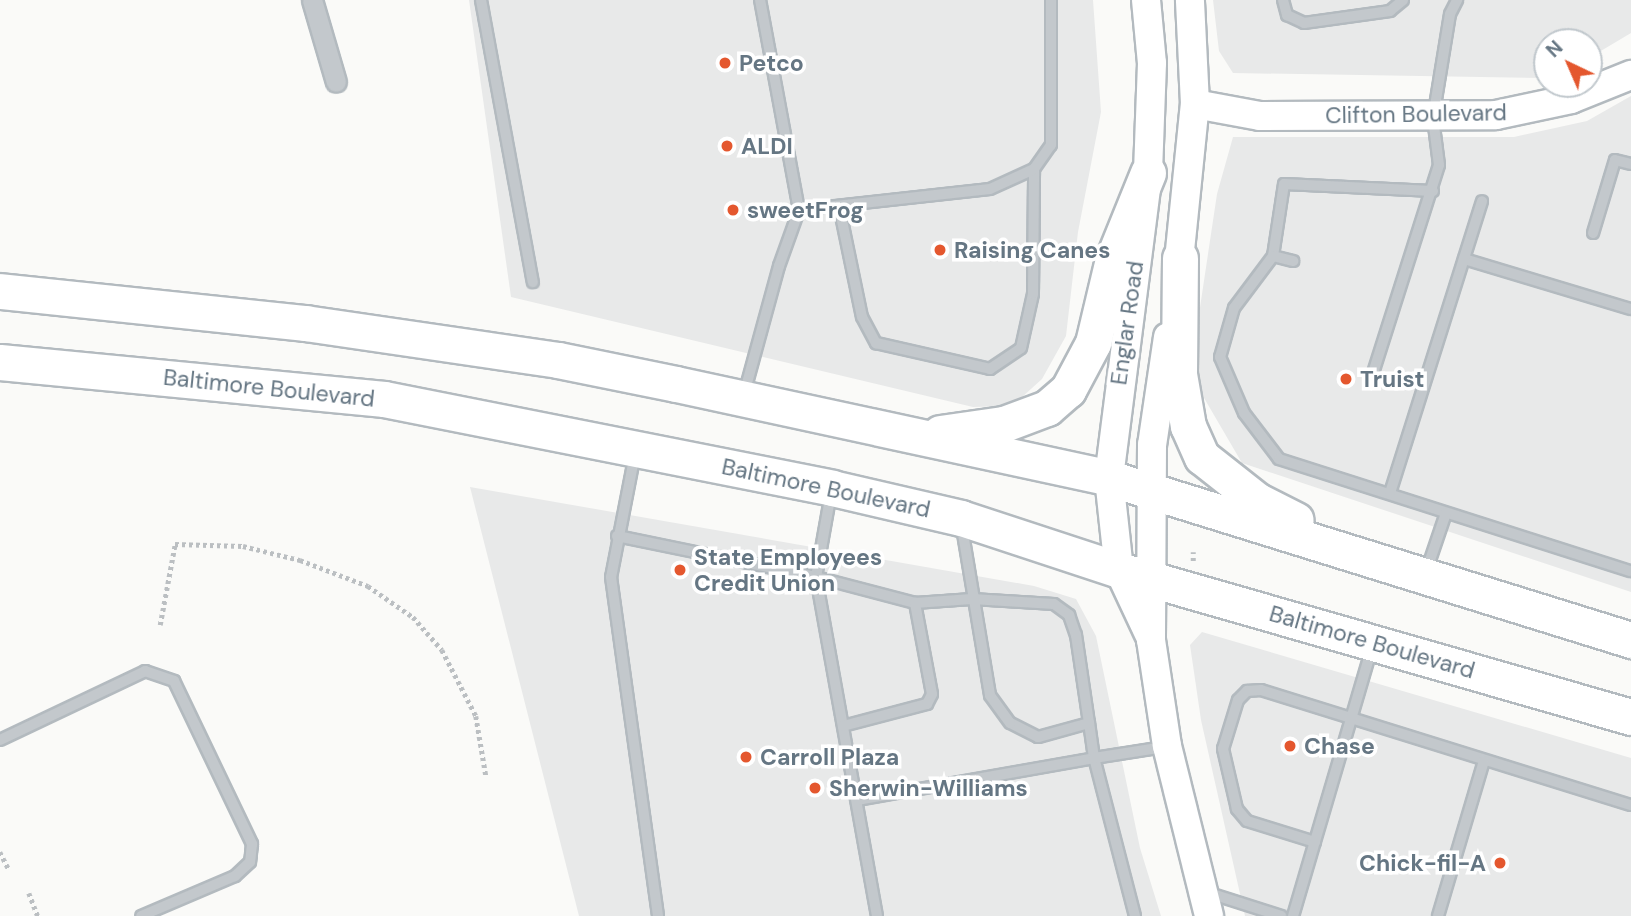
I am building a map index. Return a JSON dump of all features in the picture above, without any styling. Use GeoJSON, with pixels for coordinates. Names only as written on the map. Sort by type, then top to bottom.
{"type":"FeatureCollection","features":[{"type":"Feature","properties":{"kind":"highway"},"geometry":{"type":"LineString","coordinates":[[884,429],[936,433],[1004,424],[1047,408],[1068,390],[1093,343],[1113,259],[1148,173]]}},
{"type":"Feature","properties":{"kind":"highway"},"geometry":{"type":"LineString","coordinates":[[1181,258],[1180,374],[1188,426],[1202,457],[1258,501],[1390,568]]}},
{"type":"Feature","properties":{"kind":"highway"},"geometry":{"type":"LineString","coordinates":[[0,291],[305,323],[558,360],[743,398],[1109,478],[1390,568],[1631,640]]}},
{"type":"Feature","properties":{"kind":"highway","name":"Baltimore Boulevard"},"geometry":{"type":"LineString","coordinates":[[0,362],[384,399],[637,446],[832,488],[961,518],[1119,570],[1631,717]]}},
{"type":"Feature","properties":{"kind":"main road","name":"Englar Road"},"geometry":{"type":"LineString","coordinates":[[1146,0],[1152,63],[1148,173],[1109,478],[1119,570],[1151,639]]}},
{"type":"Feature","properties":{"kind":"main road","name":"Englar Road"},"geometry":{"type":"LineString","coordinates":[[1190,0],[1195,104],[1181,258],[1154,423],[1151,639],[1167,746],[1205,903]]}},
{"type":"Feature","properties":{"kind":"main road","name":"Clifton Boulevard"},"geometry":{"type":"LineString","coordinates":[[1195,104],[1260,116],[1433,118],[1536,109],[1631,75]]}},
{"type":"Feature","properties":{"kind":"street"},"geometry":{"type":"LineString","coordinates":[[312,0],[337,82]]}},
{"type":"Feature","properties":{"kind":"lane"},"geometry":{"type":"LineString","coordinates":[[481,0],[533,282]]}},
{"type":"Feature","properties":{"kind":"lane"},"geometry":{"type":"LineString","coordinates":[[743,398],[779,266],[799,210],[760,0]]}},
{"type":"Feature","properties":{"kind":"lane"},"geometry":{"type":"LineString","coordinates":[[799,210],[989,189],[1034,169],[1051,145],[1051,0]]}},
{"type":"Feature","properties":{"kind":"lane"},"geometry":{"type":"LineString","coordinates":[[1283,0],[1287,15],[1304,23],[1390,11],[1403,0]]}},
{"type":"Feature","properties":{"kind":"lane"},"geometry":{"type":"LineString","coordinates":[[1373,373],[1433,191],[1439,165],[1433,118],[1450,14],[1457,0]]}},
{"type":"Feature","properties":{"kind":"lane"},"geometry":{"type":"LineString","coordinates":[[1593,233],[1615,160],[1631,164]]}},
{"type":"Feature","properties":{"kind":"lane"},"geometry":{"type":"LineString","coordinates":[[839,206],[862,317],[876,344],[990,369],[1021,348],[1033,294],[1034,169]]}},
{"type":"Feature","properties":{"kind":"lane"},"geometry":{"type":"LineString","coordinates":[[1433,191],[1369,185],[1284,184],[1273,256],[1234,308],[1220,356],[1244,413],[1279,459],[1631,570]]}},
{"type":"Feature","properties":{"kind":"lane"},"geometry":{"type":"LineString","coordinates":[[1390,494],[1482,201]]}},
{"type":"Feature","properties":{"kind":"lane"},"geometry":{"type":"LineString","coordinates":[[1273,256],[1293,261]]}},
{"type":"Feature","properties":{"kind":"lane"},"geometry":{"type":"LineString","coordinates":[[1464,258],[1631,309]]}},
{"type":"Feature","properties":{"kind":"lane"},"geometry":{"type":"LineString","coordinates":[[637,446],[611,577],[658,916]]}},
{"type":"Feature","properties":{"kind":"lane"},"geometry":{"type":"LineString","coordinates":[[832,488],[816,577],[877,916]]}},
{"type":"Feature","properties":{"kind":"lane"},"geometry":{"type":"LineString","coordinates":[[1424,578],[1446,513]]}},
{"type":"Feature","properties":{"kind":"lane"},"geometry":{"type":"LineString","coordinates":[[961,518],[972,599],[990,695],[1010,723],[1038,737],[1089,723]]}},
{"type":"Feature","properties":{"kind":"lane"},"geometry":{"type":"LineString","coordinates":[[617,536],[816,577],[915,603],[972,599],[1054,604],[1069,615],[1094,758],[1135,916]]}},
{"type":"Feature","properties":{"kind":"lane"},"geometry":{"type":"LineString","coordinates":[[843,726],[927,704],[932,694],[915,603]]}},
{"type":"Feature","properties":{"kind":"lane"},"geometry":{"type":"LineString","coordinates":[[1293,916],[1373,643]]}},
{"type":"Feature","properties":{"kind":"lane"},"geometry":{"type":"LineString","coordinates":[[0,740],[145,671],[174,681],[252,844],[250,862],[235,877],[141,916]]}},
{"type":"Feature","properties":{"kind":"lane"},"geometry":{"type":"LineString","coordinates":[[1315,842],[1241,816],[1224,758],[1224,738],[1238,700],[1254,690],[1631,805]]}},
{"type":"Feature","properties":{"kind":"lane"},"geometry":{"type":"LineString","coordinates":[[857,800],[1167,746]]}},
{"type":"Feature","properties":{"kind":"lane"},"geometry":{"type":"LineString","coordinates":[[1438,916],[1484,761]]}},
{"type":"Feature","properties":{"kind":"lane"},"geometry":{"type":"LineString","coordinates":[[1205,903],[1282,916]]}},
{"type":"Feature","properties":{"kind":"path"},"geometry":{"type":"LineString","coordinates":[[160,625],[175,544],[243,546],[300,560],[368,586],[413,617],[442,650],[476,716],[486,776]]}},
{"type":"Feature","properties":{"kind":"path"},"geometry":{"type":"LineString","coordinates":[[1193,552],[1193,561]]}},
{"type":"Feature","properties":{"kind":"path"},"geometry":{"type":"LineString","coordinates":[[0,852],[8,868]]}},
{"type":"Feature","properties":{"kind":"path"},"geometry":{"type":"LineString","coordinates":[[29,893],[38,916]]}},
{"type":"Feature","properties":{"kind":"shaded area"},"geometry":{"type":"Polygon","coordinates":[[[469,0],[1093,0],[1101,112],[1078,232],[1066,336],[1042,379],[1012,406],[973,407],[511,297],[469,0]]]}},
{"type":"Feature","properties":{"kind":"shaded area"},"geometry":{"type":"Polygon","coordinates":[[[1213,0],[1631,0],[1631,33],[1603,50],[1603,28],[1533,28],[1533,78],[1233,73],[1219,51],[1213,0]]]}},
{"type":"Feature","properties":{"kind":"shaded area"},"geometry":{"type":"Polygon","coordinates":[[[1631,96],[1631,592],[1242,463],[1190,374],[1217,194],[1233,137],[1514,137],[1587,121],[1631,96]]]}},
{"type":"Feature","properties":{"kind":"shaded area","name":"Carroll Plaza"},"geometry":{"type":"Polygon","coordinates":[[[470,487],[1034,586],[1076,599],[1096,636],[1140,848],[1161,916],[579,916],[470,487]]]}},
{"type":"Feature","properties":{"kind":"shaded area"},"geometry":{"type":"Polygon","coordinates":[[[1202,632],[1631,758],[1631,916],[1245,916],[1201,720],[1190,645],[1202,632]]]}},
{"type":"Feature","properties":{"kind":"place","name":"Petco"},"geometry":{"type":"Point","coordinates":[725,63]}},
{"type":"Feature","properties":{"kind":"place","name":"ALDI"},"geometry":{"type":"Point","coordinates":[727,146]}},
{"type":"Feature","properties":{"kind":"place","name":"sweetFrog"},"geometry":{"type":"Point","coordinates":[733,210]}},
{"type":"Feature","properties":{"kind":"place","name":"Raising Canes"},"geometry":{"type":"Point","coordinates":[940,250]}},
{"type":"Feature","properties":{"kind":"place","name":"Truist"},"geometry":{"type":"Point","coordinates":[1346,379]}},
{"type":"Feature","properties":{"kind":"place","name":"State Employees Credit Union"},"geometry":{"type":"Point","coordinates":[680,570]}},
{"type":"Feature","properties":{"kind":"place","name":"Chase"},"geometry":{"type":"Point","coordinates":[1290,746]}},
{"type":"Feature","properties":{"kind":"place","name":"Carroll Plaza"},"geometry":{"type":"Point","coordinates":[746,757]}},
{"type":"Feature","properties":{"kind":"place","name":"Sherwin-Williams"},"geometry":{"type":"Point","coordinates":[815,788]}},
{"type":"Feature","properties":{"kind":"place","name":"Chick-fil-A"},"geometry":{"type":"Point","coordinates":[1500,863]}}]}
